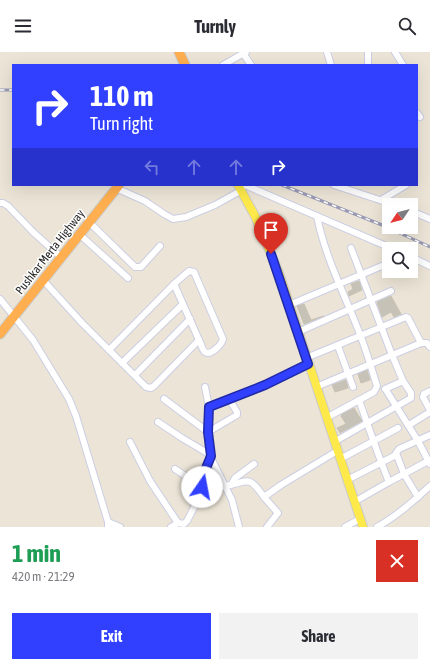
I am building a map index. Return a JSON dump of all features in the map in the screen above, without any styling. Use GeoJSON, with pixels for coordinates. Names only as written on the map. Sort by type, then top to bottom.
{"type":"FeatureCollection","features":[{"type":"Feature","properties":{"kind":"highway"},"geometry":{"type":"LineString","coordinates":[[179,52],[185,64]]}},
{"type":"Feature","properties":{"kind":"highway","name":"Pushkar Merta Highway"},"geometry":{"type":"LineString","coordinates":[[0,334],[117,186]]}},
{"type":"Feature","properties":{"kind":"main road"},"geometry":{"type":"LineString","coordinates":[[242,187],[271,254],[363,527]]}},
{"type":"Feature","properties":{"kind":"street"},"geometry":{"type":"LineString","coordinates":[[328,52],[331,64]]}},
{"type":"Feature","properties":{"kind":"street"},"geometry":{"type":"LineString","coordinates":[[368,52],[368,64]]}},
{"type":"Feature","properties":{"kind":"street"},"geometry":{"type":"LineString","coordinates":[[395,52],[402,64]]}},
{"type":"Feature","properties":{"kind":"street"},"geometry":{"type":"LineString","coordinates":[[225,64],[245,53],[250,64]]}},
{"type":"Feature","properties":{"kind":"street"},"geometry":{"type":"LineString","coordinates":[[117,186],[145,201],[173,219],[186,217],[215,205],[242,187],[317,216],[382,244]]}},
{"type":"Feature","properties":{"kind":"street"},"geometry":{"type":"LineString","coordinates":[[337,186],[381,200],[394,188]]}},
{"type":"Feature","properties":{"kind":"street"},"geometry":{"type":"LineString","coordinates":[[0,203],[8,206],[34,233],[61,257]]}},
{"type":"Feature","properties":{"kind":"street"},"geometry":{"type":"LineString","coordinates":[[418,214],[430,219]]}},
{"type":"Feature","properties":{"kind":"street"},"geometry":{"type":"LineString","coordinates":[[317,216],[321,234],[339,284],[361,337],[377,388],[374,392],[326,418]]}},
{"type":"Feature","properties":{"kind":"street"},"geometry":{"type":"LineString","coordinates":[[89,222],[134,267],[141,267],[160,246]]}},
{"type":"Feature","properties":{"kind":"street"},"geometry":{"type":"LineString","coordinates":[[79,234],[128,278]]}},
{"type":"Feature","properties":{"kind":"street"},"geometry":{"type":"LineString","coordinates":[[334,442],[411,396],[392,355],[351,248]]}},
{"type":"Feature","properties":{"kind":"street"},"geometry":{"type":"LineString","coordinates":[[418,260],[430,266]]}},
{"type":"Feature","properties":{"kind":"street"},"geometry":{"type":"LineString","coordinates":[[289,305],[382,266]]}},
{"type":"Feature","properties":{"kind":"street"},"geometry":{"type":"LineString","coordinates":[[109,350],[174,284],[186,272],[189,271],[194,272],[222,339],[222,343],[211,353],[204,351],[174,284]]}},
{"type":"Feature","properties":{"kind":"street"},"geometry":{"type":"LineString","coordinates":[[43,280],[82,324],[146,387],[151,388],[154,386],[199,340]]}},
{"type":"Feature","properties":{"kind":"street"},"geometry":{"type":"LineString","coordinates":[[298,332],[391,291]]}},
{"type":"Feature","properties":{"kind":"street"},"geometry":{"type":"LineString","coordinates":[[0,299],[33,340],[68,399],[76,416],[108,524],[120,527]]}},
{"type":"Feature","properties":{"kind":"street"},"geometry":{"type":"LineString","coordinates":[[122,362],[183,304]]}},
{"type":"Feature","properties":{"kind":"street"},"geometry":{"type":"LineString","coordinates":[[209,407],[265,385],[307,361],[338,346],[407,318],[421,343]]}},
{"type":"Feature","properties":{"kind":"street"},"geometry":{"type":"LineString","coordinates":[[135,375],[190,319]]}},
{"type":"Feature","properties":{"kind":"street"},"geometry":{"type":"LineString","coordinates":[[316,387],[421,343],[430,347]]}},
{"type":"Feature","properties":{"kind":"street"},"geometry":{"type":"LineString","coordinates":[[338,346],[353,387]]}},
{"type":"Feature","properties":{"kind":"street"},"geometry":{"type":"LineString","coordinates":[[354,502],[429,461],[385,389],[403,381]]}},
{"type":"Feature","properties":{"kind":"street"},"geometry":{"type":"LineString","coordinates":[[171,527],[182,525],[187,521],[200,496],[204,473],[210,455],[208,432],[209,407],[206,387]]}},
{"type":"Feature","properties":{"kind":"street"},"geometry":{"type":"LineString","coordinates":[[408,425],[430,411],[423,397],[424,394],[430,391]]}},
{"type":"Feature","properties":{"kind":"street"},"geometry":{"type":"LineString","coordinates":[[164,399],[208,432]]}},
{"type":"Feature","properties":{"kind":"street"},"geometry":{"type":"LineString","coordinates":[[208,432],[237,415],[237,412],[229,399]]}},
{"type":"Feature","properties":{"kind":"street"},"geometry":{"type":"LineString","coordinates":[[359,400],[372,442],[389,482]]}},
{"type":"Feature","properties":{"kind":"street"},"geometry":{"type":"LineString","coordinates":[[158,422],[210,455],[228,485],[239,527]]}},
{"type":"Feature","properties":{"kind":"street"},"geometry":{"type":"LineString","coordinates":[[264,497],[281,484],[339,455],[372,442],[398,428]]}},
{"type":"Feature","properties":{"kind":"street"},"geometry":{"type":"LineString","coordinates":[[347,480],[396,455],[399,449],[430,435]]}},
{"type":"Feature","properties":{"kind":"street"},"geometry":{"type":"LineString","coordinates":[[130,442],[150,481],[182,525]]}},
{"type":"Feature","properties":{"kind":"street"},"geometry":{"type":"LineString","coordinates":[[396,455],[404,474],[418,497]]}},
{"type":"Feature","properties":{"kind":"street"},"geometry":{"type":"LineString","coordinates":[[228,485],[254,464]]}},
{"type":"Feature","properties":{"kind":"street"},"geometry":{"type":"LineString","coordinates":[[175,469],[202,487]]}},
{"type":"Feature","properties":{"kind":"street"},"geometry":{"type":"LineString","coordinates":[[200,496],[228,485],[245,481],[252,482],[278,513],[267,527]]}},
{"type":"Feature","properties":{"kind":"street"},"geometry":{"type":"LineString","coordinates":[[377,527],[394,518],[430,486]]}},
{"type":"Feature","properties":{"kind":"street"},"geometry":{"type":"LineString","coordinates":[[345,527],[360,519]]}},
{"type":"Feature","properties":{"kind":"building"},"geometry":{"type":"Polygon","coordinates":[[[359,281],[362,290],[349,296],[348,292],[353,289],[351,284],[359,281]]]}},
{"type":"Feature","properties":{"kind":"building"},"geometry":{"type":"Polygon","coordinates":[[[391,296],[401,314],[394,317],[391,312],[382,317],[377,302],[391,296]]]}},
{"type":"Feature","properties":{"kind":"building"},"geometry":{"type":"Polygon","coordinates":[[[304,304],[311,320],[324,316],[304,324],[297,306],[304,304]]]}},
{"type":"Feature","properties":{"kind":"building"},"geometry":{"type":"Polygon","coordinates":[[[367,370],[370,380],[361,383],[358,374],[367,370]]]}},
{"type":"Feature","properties":{"kind":"building"},"geometry":{"type":"Polygon","coordinates":[[[346,380],[348,388],[335,392],[332,385],[346,380]]]}},
{"type":"Feature","properties":{"kind":"building"},"geometry":{"type":"Polygon","coordinates":[[[354,408],[362,421],[340,433],[337,428],[346,424],[341,416],[342,414],[354,408]]]}},
{"type":"Feature","properties":{"kind":"railway"},"geometry":{"type":"LineString","coordinates":[[0,90],[12,90]]}},
{"type":"Feature","properties":{"kind":"railway"},"geometry":{"type":"LineString","coordinates":[[284,186],[382,225],[430,247]]}},
{"type":"Feature","properties":{"kind":"route"},"geometry":{"type":"LineString","coordinates":[[202,487],[204,473],[211,456],[209,454],[208,432],[209,407],[265,385],[308,364],[279,273],[271,254]]}}]}
